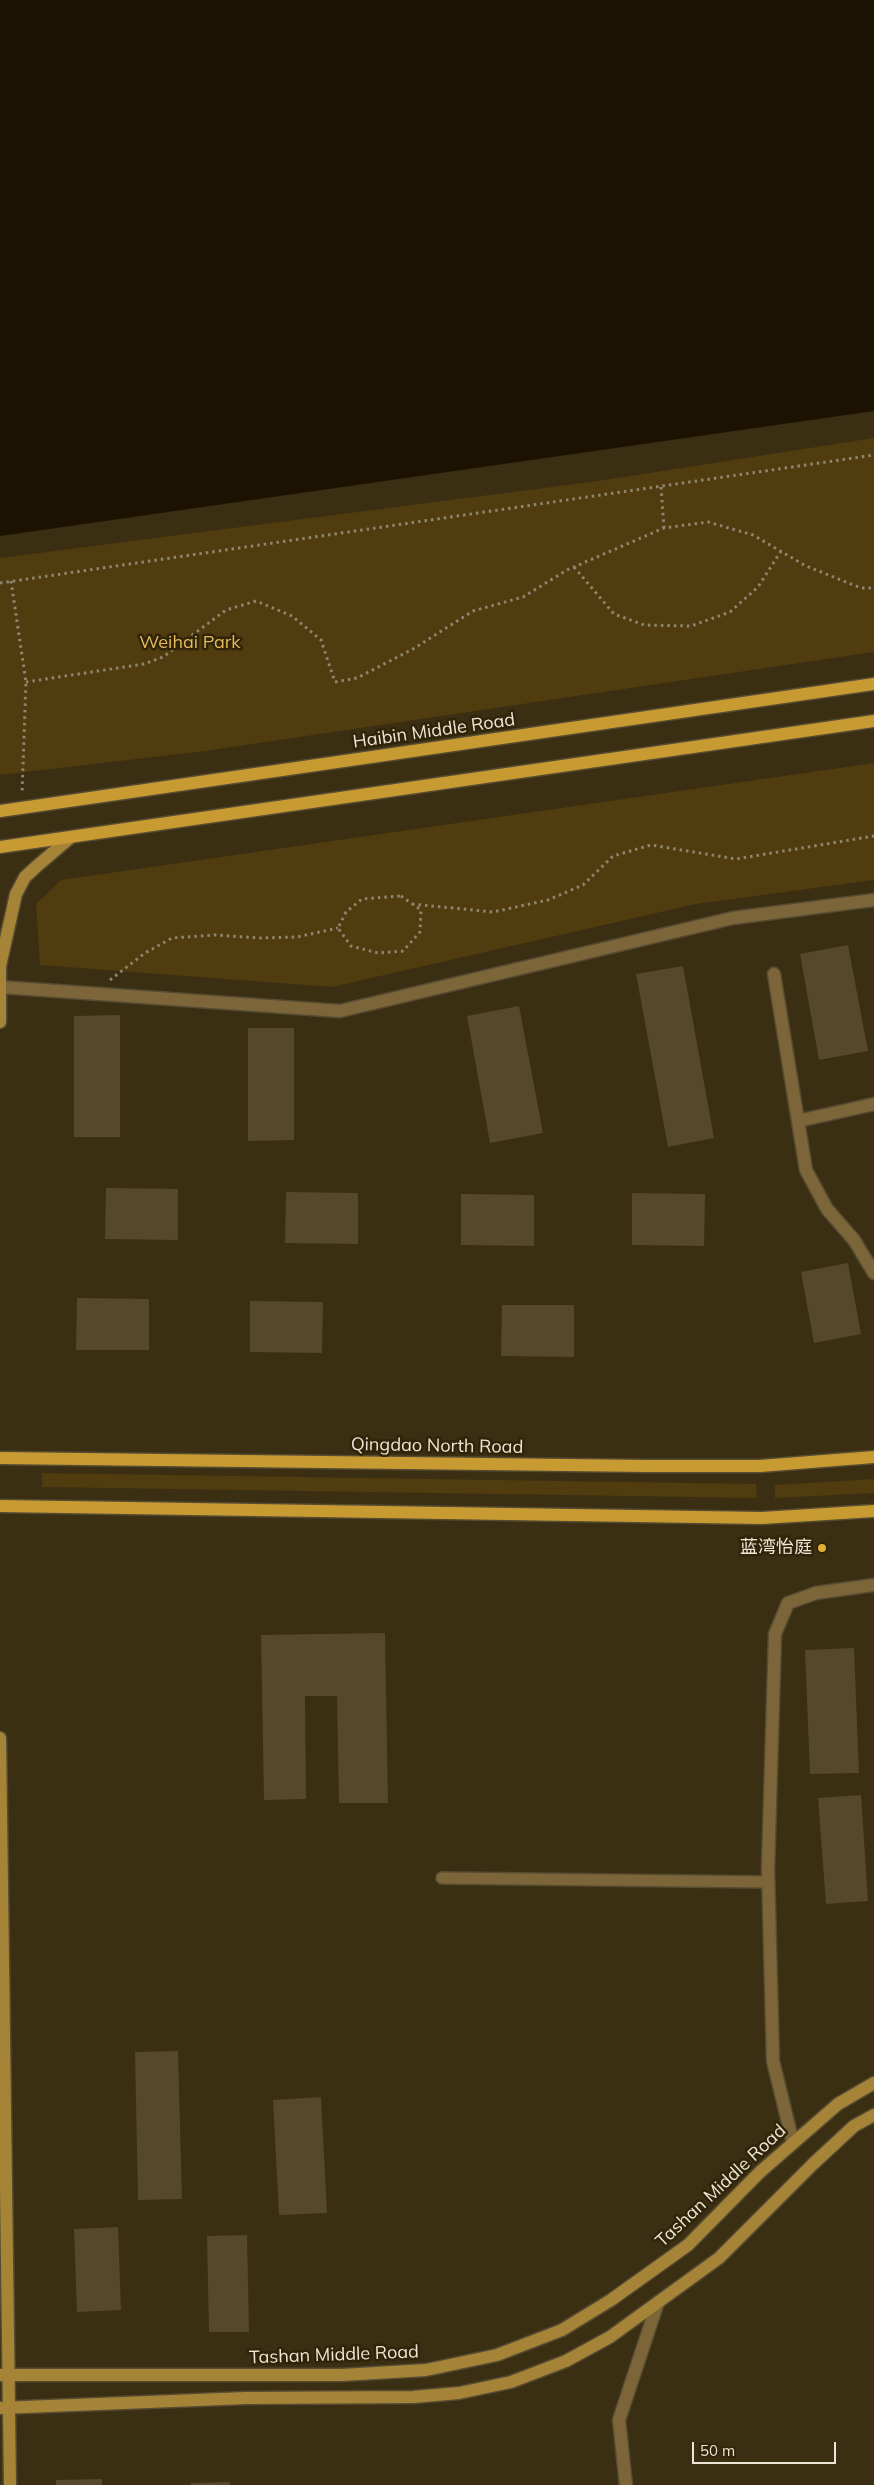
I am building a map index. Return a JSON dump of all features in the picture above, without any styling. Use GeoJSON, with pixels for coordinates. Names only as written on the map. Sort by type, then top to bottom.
{"type":"FeatureCollection","features":[{"type":"Feature","properties":{"kind":"main road","name":"Haibin Middle Road"},"geometry":{"type":"LineString","coordinates":[[0,811],[874,684]]}},
{"type":"Feature","properties":{"kind":"main road"},"geometry":{"type":"LineString","coordinates":[[0,847],[874,721]]}},
{"type":"Feature","properties":{"kind":"main road"},"geometry":{"type":"LineString","coordinates":[[0,966],[16,894],[31,871],[71,837]]}},
{"type":"Feature","properties":{"kind":"main road"},"geometry":{"type":"LineString","coordinates":[[0,961],[0,1022]]}},
{"type":"Feature","properties":{"kind":"main road","name":"Qingdao North Road"},"geometry":{"type":"LineString","coordinates":[[0,1458],[760,1466],[874,1457]]}},
{"type":"Feature","properties":{"kind":"main road"},"geometry":{"type":"LineString","coordinates":[[0,1506],[762,1518],[874,1511]]}},
{"type":"Feature","properties":{"kind":"main road"},"geometry":{"type":"LineString","coordinates":[[0,1738],[5,2408],[10,2485]]}},
{"type":"Feature","properties":{"kind":"main road","name":"Tashan Middle Road"},"geometry":{"type":"LineString","coordinates":[[5,2375],[342,2375],[426,2370],[497,2355],[562,2330],[610,2300],[681,2250],[760,2172],[838,2104],[874,2083]]}},
{"type":"Feature","properties":{"kind":"main road"},"geometry":{"type":"LineString","coordinates":[[5,2408],[246,2398],[413,2397],[459,2393],[511,2382],[566,2361],[610,2337],[719,2258],[854,2126],[874,2115]]}},
{"type":"Feature","properties":{"kind":"street"},"geometry":{"type":"LineString","coordinates":[[0,987],[340,1011],[733,918],[874,900]]}},
{"type":"Feature","properties":{"kind":"street"},"geometry":{"type":"LineString","coordinates":[[774,974],[806,1170],[827,1209],[854,1240],[874,1273]]}},
{"type":"Feature","properties":{"kind":"street"},"geometry":{"type":"LineString","coordinates":[[798,1122],[874,1104]]}},
{"type":"Feature","properties":{"kind":"street"},"geometry":{"type":"LineString","coordinates":[[793,2143],[773,2062],[768,1882],[775,1634],[788,1603],[816,1593],[874,1585]]}},
{"type":"Feature","properties":{"kind":"street"},"geometry":{"type":"LineString","coordinates":[[626,2485],[619,2420],[658,2302]]}},
{"type":"Feature","properties":{"kind":"lane"},"geometry":{"type":"LineString","coordinates":[[442,1878],[768,1882]]}},
{"type":"Feature","properties":{"kind":"path"},"geometry":{"type":"LineString","coordinates":[[0,583],[874,455]]}},
{"type":"Feature","properties":{"kind":"path"},"geometry":{"type":"LineString","coordinates":[[661,487],[664,528]]}},
{"type":"Feature","properties":{"kind":"path"},"geometry":{"type":"LineString","coordinates":[[26,682],[144,664],[163,657],[226,610],[256,601],[292,616],[321,640],[335,682],[357,678],[413,649],[473,611],[523,598],[574,567],[664,528],[708,522],[753,535],[806,566],[860,588],[874,588]]}},
{"type":"Feature","properties":{"kind":"path"},"geometry":{"type":"LineString","coordinates":[[574,567],[614,614],[644,625],[691,626],[730,612],[758,587],[781,551]]}},
{"type":"Feature","properties":{"kind":"path"},"geometry":{"type":"LineString","coordinates":[[12,581],[26,682],[22,808]]}},
{"type":"Feature","properties":{"kind":"path"},"geometry":{"type":"LineString","coordinates":[[412,904],[493,912],[548,900],[583,885],[613,856],[651,845],[736,859],[874,836]]}},
{"type":"Feature","properties":{"kind":"path"},"geometry":{"type":"LineString","coordinates":[[401,896],[421,910],[420,932],[403,951],[378,953],[351,946],[338,928],[346,912],[362,899],[401,896]]}},
{"type":"Feature","properties":{"kind":"path"},"geometry":{"type":"LineString","coordinates":[[91,993],[145,953],[172,938],[215,935],[260,938],[297,937],[338,928]]}},
{"type":"Feature","properties":{"kind":"green space","name":"Weihai Park"},"geometry":{"type":"Polygon","coordinates":[[[874,438],[874,652],[205,751],[0,775],[0,558],[598,481],[874,438]]]}},
{"type":"Feature","properties":{"kind":"green space"},"geometry":{"type":"Polygon","coordinates":[[[874,763],[874,880],[696,904],[332,987],[40,965],[36,904],[61,880],[874,763]]]}},
{"type":"Feature","properties":{"kind":"green space"},"geometry":{"type":"Polygon","coordinates":[[[42,1473],[756,1484],[757,1498],[42,1487],[42,1473]]]}},
{"type":"Feature","properties":{"kind":"green space"},"geometry":{"type":"Polygon","coordinates":[[[874,1479],[874,1493],[775,1498],[775,1485],[874,1479]]]}},
{"type":"Feature","properties":{"kind":"shaded area"},"geometry":{"type":"Polygon","coordinates":[[[0,0],[874,0],[874,411],[0,536],[0,0]]]}},
{"type":"Feature","properties":{"kind":"building"},"geometry":{"type":"Polygon","coordinates":[[[848,945],[868,1051],[819,1060],[800,954],[848,945]]]}},
{"type":"Feature","properties":{"kind":"building"},"geometry":{"type":"Polygon","coordinates":[[[683,966],[714,1138],[668,1147],[636,974],[683,966]]]}},
{"type":"Feature","properties":{"kind":"building"},"geometry":{"type":"Polygon","coordinates":[[[519,1006],[543,1133],[490,1143],[467,1016],[519,1006]]]}},
{"type":"Feature","properties":{"kind":"building"},"geometry":{"type":"Polygon","coordinates":[[[120,1015],[120,1137],[74,1137],[74,1016],[120,1015]]]}},
{"type":"Feature","properties":{"kind":"building"},"geometry":{"type":"Polygon","coordinates":[[[248,1028],[294,1028],[294,1140],[248,1141],[248,1028]]]}},
{"type":"Feature","properties":{"kind":"building"},"geometry":{"type":"Polygon","coordinates":[[[106,1188],[178,1189],[178,1240],[105,1239],[106,1188]]]}},
{"type":"Feature","properties":{"kind":"building"},"geometry":{"type":"Polygon","coordinates":[[[286,1192],[358,1193],[358,1244],[285,1243],[286,1192]]]}},
{"type":"Feature","properties":{"kind":"building"},"geometry":{"type":"Polygon","coordinates":[[[632,1193],[705,1194],[704,1246],[632,1245],[632,1193]]]}},
{"type":"Feature","properties":{"kind":"building"},"geometry":{"type":"Polygon","coordinates":[[[461,1194],[534,1195],[534,1246],[461,1245],[461,1194]]]}},
{"type":"Feature","properties":{"kind":"building"},"geometry":{"type":"Polygon","coordinates":[[[848,1263],[861,1334],[814,1343],[801,1272],[848,1263]]]}},
{"type":"Feature","properties":{"kind":"building"},"geometry":{"type":"Polygon","coordinates":[[[77,1298],[149,1299],[149,1350],[76,1350],[77,1298]]]}},
{"type":"Feature","properties":{"kind":"building"},"geometry":{"type":"Polygon","coordinates":[[[250,1301],[323,1302],[322,1353],[250,1352],[250,1301]]]}},
{"type":"Feature","properties":{"kind":"building"},"geometry":{"type":"Polygon","coordinates":[[[502,1305],[574,1305],[574,1357],[501,1356],[502,1305]]]}},
{"type":"Feature","properties":{"kind":"building"},"geometry":{"type":"Polygon","coordinates":[[[385,1633],[388,1803],[339,1803],[337,1696],[305,1696],[306,1799],[264,1800],[261,1635],[385,1633]]]}},
{"type":"Feature","properties":{"kind":"building"},"geometry":{"type":"Polygon","coordinates":[[[854,1648],[859,1773],[810,1774],[805,1650],[854,1648]]]}},
{"type":"Feature","properties":{"kind":"building"},"geometry":{"type":"Polygon","coordinates":[[[861,1795],[868,1901],[826,1904],[818,1798],[861,1795]]]}},
{"type":"Feature","properties":{"kind":"building"},"geometry":{"type":"Polygon","coordinates":[[[178,2051],[182,2199],[138,2200],[135,2052],[178,2051]]]}},
{"type":"Feature","properties":{"kind":"building"},"geometry":{"type":"Polygon","coordinates":[[[321,2097],[327,2213],[279,2215],[273,2100],[321,2097]]]}},
{"type":"Feature","properties":{"kind":"building"},"geometry":{"type":"Polygon","coordinates":[[[118,2227],[121,2310],[77,2312],[74,2229],[118,2227]]]}},
{"type":"Feature","properties":{"kind":"building"},"geometry":{"type":"Polygon","coordinates":[[[247,2235],[249,2332],[209,2332],[207,2236],[247,2235]]]}},
{"type":"Feature","properties":{"kind":"building"},"geometry":{"type":"Polygon","coordinates":[[[102,2479],[102,2485],[56,2485],[56,2480],[102,2479]]]}},
{"type":"Feature","properties":{"kind":"building"},"geometry":{"type":"Polygon","coordinates":[[[230,2482],[230,2485],[191,2485],[191,2483],[230,2482]]]}},
{"type":"Feature","properties":{"kind":"place","name":"蓝湾怡庭"},"geometry":{"type":"Point","coordinates":[822,1548]}}]}
